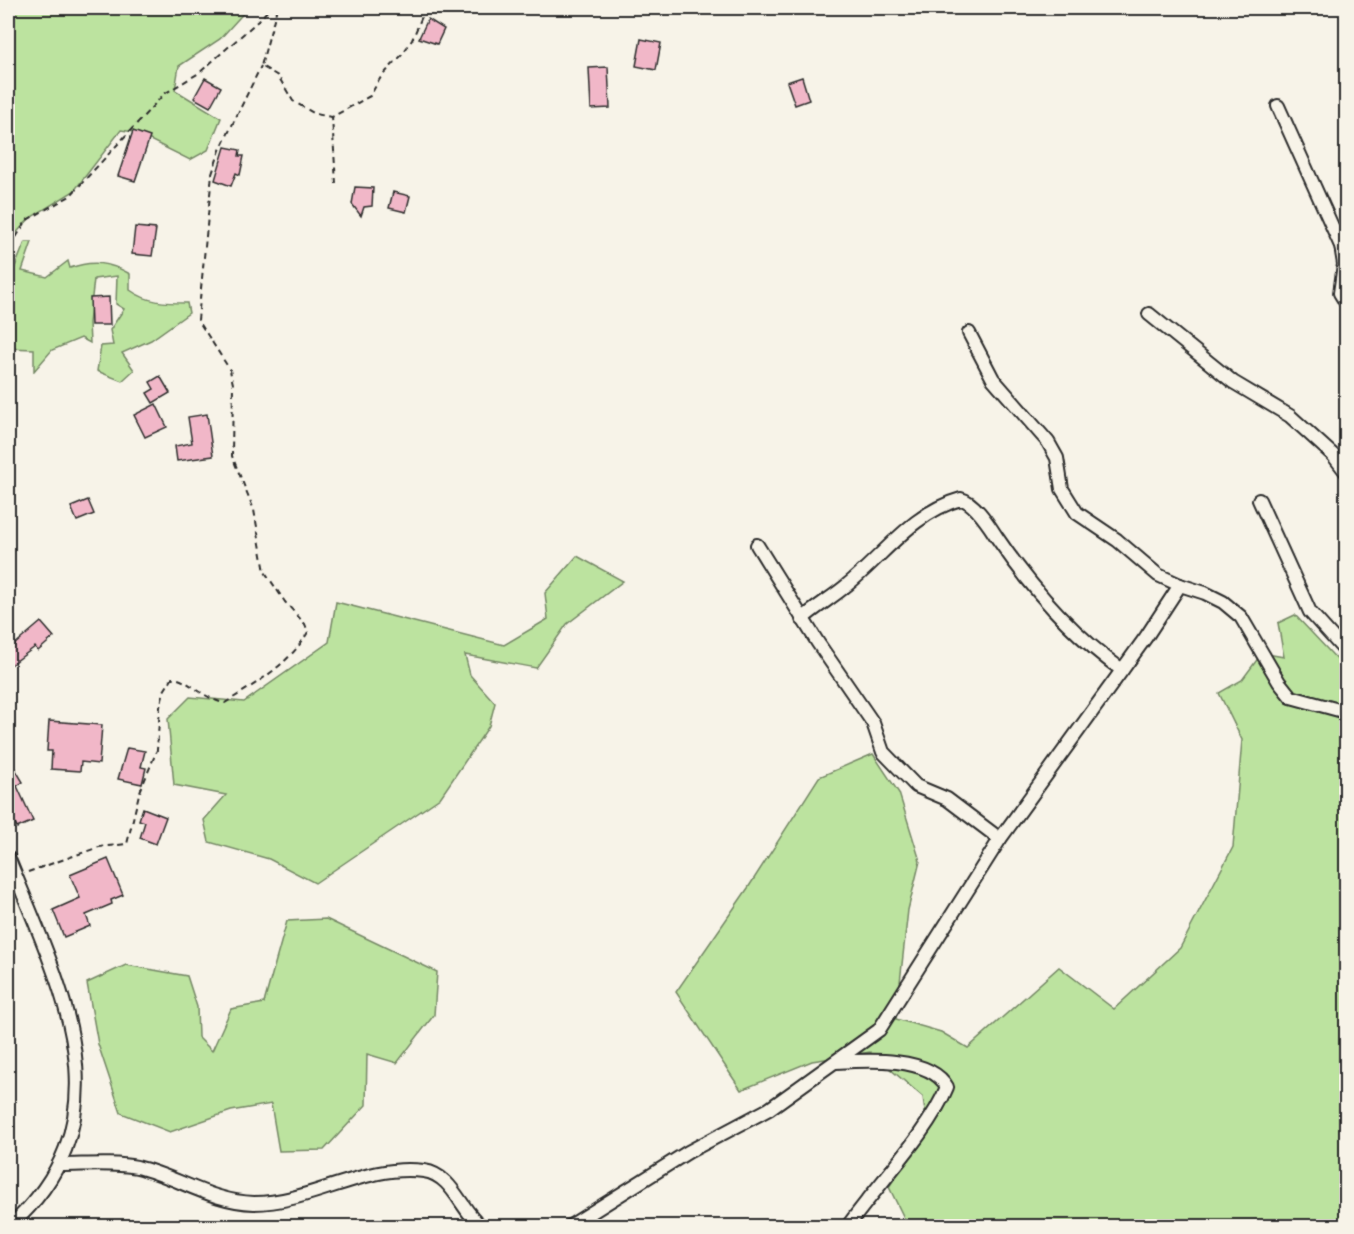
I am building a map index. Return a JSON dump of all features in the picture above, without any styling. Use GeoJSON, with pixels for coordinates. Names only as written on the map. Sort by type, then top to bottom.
{"type":"FeatureCollection","features":[{"type":"Feature","properties":{"kind":"street"},"geometry":{"type":"LineString","coordinates":[[1278,106],[1341,246],[1344,264],[1340,293],[1347,303]]}},
{"type":"Feature","properties":{"kind":"street"},"geometry":{"type":"LineString","coordinates":[[1149,314],[1233,382],[1290,416],[1347,472]]}},
{"type":"Feature","properties":{"kind":"street"},"geometry":{"type":"LineString","coordinates":[[969,333],[993,379],[1048,442],[1057,458],[1062,489],[1077,513],[1117,540],[1158,575],[1180,585],[1205,592],[1223,602],[1241,617],[1279,682],[1291,697],[1347,712]]}},
{"type":"Feature","properties":{"kind":"street"},"geometry":{"type":"LineString","coordinates":[[802,619],[825,599],[848,585],[912,525],[924,516],[961,499],[986,519],[1042,598],[1101,655],[1122,670]]}},
{"type":"Feature","properties":{"kind":"street"},"geometry":{"type":"LineString","coordinates":[[1258,500],[1310,612],[1347,652]]}},
{"type":"Feature","properties":{"kind":"street"},"geometry":{"type":"LineString","coordinates":[[757,544],[802,619],[873,723],[883,752],[916,786],[947,799],[1000,839]]}},
{"type":"Feature","properties":{"kind":"street"},"geometry":{"type":"LineString","coordinates":[[570,1227],[678,1158],[770,1109],[879,1030],[1000,839],[1122,670],[1180,585]]}},
{"type":"Feature","properties":{"kind":"street"},"geometry":{"type":"LineString","coordinates":[[8,857],[59,987],[73,1036],[78,1072],[75,1109],[60,1166],[26,1212],[10,1227]]}},
{"type":"Feature","properties":{"kind":"street"},"geometry":{"type":"LineString","coordinates":[[836,1062],[860,1060],[906,1063],[942,1078],[947,1087],[943,1098],[905,1152],[848,1227]]}},
{"type":"Feature","properties":{"kind":"street"},"geometry":{"type":"LineString","coordinates":[[60,1166],[111,1164],[136,1167],[235,1202],[257,1203],[314,1192],[376,1174],[425,1171],[441,1179],[482,1227]]}},
{"type":"Feature","properties":{"kind":"path"},"geometry":{"type":"LineString","coordinates":[[8,268],[15,239],[27,220],[70,196],[164,94],[199,73],[270,8]]}},
{"type":"Feature","properties":{"kind":"path"},"geometry":{"type":"LineString","coordinates":[[15,876],[99,847],[126,844],[139,794],[157,750],[164,691],[172,678],[182,680],[205,697],[225,703],[273,671],[302,643],[308,632],[305,624],[285,602],[265,573],[254,510],[232,456],[233,384],[230,370],[198,320],[213,174],[220,150],[261,66],[277,8]]}},
{"type":"Feature","properties":{"kind":"path"},"geometry":{"type":"LineString","coordinates":[[261,66],[278,76],[293,101],[315,114],[332,117],[370,96],[381,77],[401,56],[412,40],[423,14]]}},
{"type":"Feature","properties":{"kind":"path"},"geometry":{"type":"LineString","coordinates":[[332,117],[336,184]]}},
{"type":"Feature","properties":{"kind":"green space"},"geometry":{"type":"Polygon","coordinates":[[[8,8],[248,8],[220,39],[179,66],[175,90],[221,118],[208,150],[190,160],[134,132],[121,130],[74,191],[30,218],[8,242],[8,8]]]}},
{"type":"Feature","properties":{"kind":"green space"},"geometry":{"type":"Polygon","coordinates":[[[25,242],[32,242],[22,271],[47,277],[68,261],[70,268],[93,263],[108,265],[130,274],[130,290],[144,298],[157,301],[187,303],[189,313],[151,340],[122,353],[134,370],[122,381],[97,371],[101,346],[113,345],[110,330],[124,309],[116,304],[117,276],[94,279],[89,323],[90,343],[81,338],[52,350],[34,371],[34,349],[8,348],[8,310],[12,299],[10,279],[25,242]]]}},
{"type":"Feature","properties":{"kind":"green space"},"geometry":{"type":"Polygon","coordinates":[[[577,556],[623,581],[567,624],[536,668],[465,655],[470,675],[495,703],[489,726],[440,798],[315,883],[269,859],[209,842],[204,820],[226,795],[174,785],[168,719],[190,697],[244,702],[329,642],[336,602],[504,645],[548,619],[545,593],[577,556]]]}},
{"type":"Feature","properties":{"kind":"green space"},"geometry":{"type":"Polygon","coordinates":[[[1295,615],[1346,669],[1346,1226],[908,1226],[889,1187],[927,1127],[923,1097],[870,1052],[812,1061],[741,1090],[676,992],[748,888],[819,777],[873,754],[899,793],[920,861],[908,910],[896,1019],[941,1032],[968,1048],[1059,967],[1114,1009],[1180,948],[1233,847],[1242,740],[1219,693],[1242,680],[1262,653],[1284,657],[1278,623],[1295,615]]]}},
{"type":"Feature","properties":{"kind":"green space"},"geometry":{"type":"Polygon","coordinates":[[[326,919],[437,972],[434,1015],[397,1063],[367,1054],[366,1105],[324,1150],[279,1151],[271,1104],[231,1111],[170,1132],[121,1113],[98,1044],[87,983],[126,965],[187,976],[197,1007],[198,1037],[212,1051],[231,1009],[264,1003],[287,921],[326,919]]]}},
{"type":"Feature","properties":{"kind":"building"},"geometry":{"type":"Polygon","coordinates":[[[428,19],[444,29],[437,44],[419,38],[428,19]]]}},
{"type":"Feature","properties":{"kind":"building"},"geometry":{"type":"Polygon","coordinates":[[[641,39],[661,43],[656,70],[636,66],[641,39]]]}},
{"type":"Feature","properties":{"kind":"building"},"geometry":{"type":"Polygon","coordinates":[[[608,67],[610,108],[591,109],[589,68],[608,67]]]}},
{"type":"Feature","properties":{"kind":"building"},"geometry":{"type":"Polygon","coordinates":[[[802,77],[809,100],[795,105],[787,82],[802,77]]]}},
{"type":"Feature","properties":{"kind":"building"},"geometry":{"type":"Polygon","coordinates":[[[205,78],[221,87],[210,107],[194,98],[205,78]]]}},
{"type":"Feature","properties":{"kind":"building"},"geometry":{"type":"Polygon","coordinates":[[[133,131],[150,137],[135,181],[118,176],[133,131]]]}},
{"type":"Feature","properties":{"kind":"building"},"geometry":{"type":"Polygon","coordinates":[[[225,147],[240,150],[239,156],[244,156],[240,175],[236,173],[231,186],[215,180],[225,147]]]}},
{"type":"Feature","properties":{"kind":"building"},"geometry":{"type":"Polygon","coordinates":[[[355,187],[373,188],[372,206],[364,207],[361,216],[352,204],[355,187]]]}},
{"type":"Feature","properties":{"kind":"building"},"geometry":{"type":"Polygon","coordinates":[[[393,192],[410,196],[406,212],[389,208],[393,192]]]}},
{"type":"Feature","properties":{"kind":"building"},"geometry":{"type":"Polygon","coordinates":[[[135,227],[156,229],[152,256],[132,254],[135,227]]]}},
{"type":"Feature","properties":{"kind":"building"},"geometry":{"type":"Polygon","coordinates":[[[109,297],[110,325],[91,325],[90,298],[109,297]]]}},
{"type":"Feature","properties":{"kind":"building"},"geometry":{"type":"Polygon","coordinates":[[[160,376],[170,393],[153,403],[147,393],[154,389],[150,382],[160,376]]]}},
{"type":"Feature","properties":{"kind":"building"},"geometry":{"type":"Polygon","coordinates":[[[156,404],[167,427],[145,437],[134,415],[156,404]]]}},
{"type":"Feature","properties":{"kind":"building"},"geometry":{"type":"Polygon","coordinates":[[[207,414],[213,456],[177,461],[175,446],[192,443],[188,417],[207,414]]]}},
{"type":"Feature","properties":{"kind":"building"},"geometry":{"type":"Polygon","coordinates":[[[88,500],[94,514],[77,521],[71,507],[88,500]]]}},
{"type":"Feature","properties":{"kind":"building"},"geometry":{"type":"Polygon","coordinates":[[[41,622],[54,637],[38,651],[35,647],[8,667],[8,636],[14,645],[41,622]]]}},
{"type":"Feature","properties":{"kind":"building"},"geometry":{"type":"Polygon","coordinates":[[[49,721],[102,725],[99,764],[81,762],[80,771],[51,769],[52,751],[47,751],[49,721]]]}},
{"type":"Feature","properties":{"kind":"building"},"geometry":{"type":"Polygon","coordinates":[[[127,748],[145,751],[141,767],[146,768],[142,784],[118,779],[127,748]]]}},
{"type":"Feature","properties":{"kind":"building"},"geometry":{"type":"Polygon","coordinates":[[[8,757],[23,782],[17,786],[33,821],[17,828],[8,807],[8,757]]]}},
{"type":"Feature","properties":{"kind":"building"},"geometry":{"type":"Polygon","coordinates":[[[143,808],[166,817],[156,844],[140,838],[145,822],[139,820],[143,808]]]}},
{"type":"Feature","properties":{"kind":"building"},"geometry":{"type":"Polygon","coordinates":[[[108,859],[123,895],[111,900],[112,904],[86,915],[90,926],[64,937],[53,910],[80,898],[70,875],[108,859]]]}}]}
